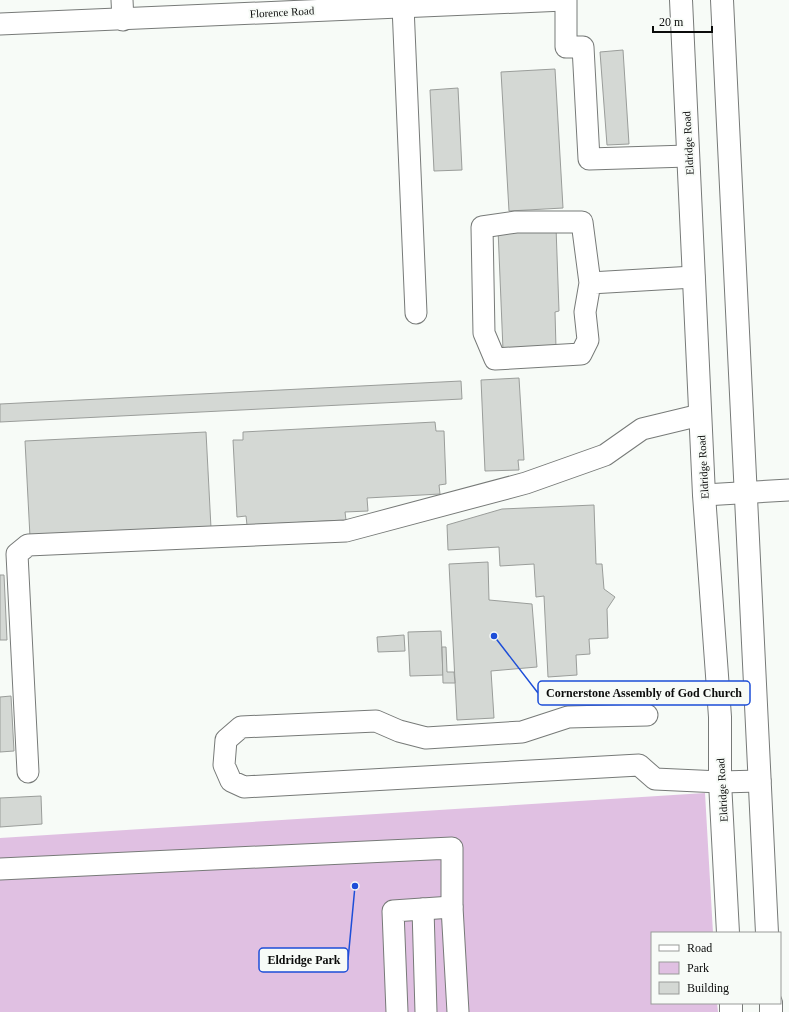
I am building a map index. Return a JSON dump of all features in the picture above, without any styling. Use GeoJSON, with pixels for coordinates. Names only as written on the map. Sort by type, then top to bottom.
{"type":"FeatureCollection","features":[{"type":"Feature","properties":{"kind":"main road","name":"Eldridge Road"},"geometry":{"type":"LineString","coordinates":[[681,0],[704,495],[720,717],[720,782],[728,932]]}},
{"type":"Feature","properties":{"kind":"main road"},"geometry":{"type":"LineString","coordinates":[[722,0],[767,932]]}},
{"type":"Feature","properties":{"kind":"street","name":"Florence Road"},"geometry":{"type":"LineString","coordinates":[[0,24],[123,10],[403,6],[565,0]]}},
{"type":"Feature","properties":{"kind":"street"},"geometry":{"type":"LineString","coordinates":[[565,0],[566,47],[583,47],[589,159],[688,156]]}},
{"type":"Feature","properties":{"kind":"street"},"geometry":{"type":"LineString","coordinates":[[403,6],[416,314]]}},
{"type":"Feature","properties":{"kind":"street"},"geometry":{"type":"LineString","coordinates":[[516,222],[582,222],[590,283],[585,312],[588,340],[581,354],[495,359],[484,333],[482,227],[516,222]]}},
{"type":"Feature","properties":{"kind":"street"},"geometry":{"type":"LineString","coordinates":[[590,283],[694,277]]}},
{"type":"Feature","properties":{"kind":"street"},"geometry":{"type":"LineString","coordinates":[[28,772],[17,554],[28,545],[346,531],[526,483],[605,455],[642,429],[700,415]]}},
{"type":"Feature","properties":{"kind":"street"},"geometry":{"type":"LineString","coordinates":[[704,495],[789,490]]}},
{"type":"Feature","properties":{"kind":"street"},"geometry":{"type":"LineString","coordinates":[[646,715],[568,717],[522,732],[426,738],[399,731],[376,721],[241,727],[226,740],[224,765],[231,781],[244,787],[639,765],[655,779],[720,782],[760,781]]}},
{"type":"Feature","properties":{"kind":"street"},"geometry":{"type":"LineString","coordinates":[[0,869],[452,848],[452,907],[458,1012]]}},
{"type":"Feature","properties":{"kind":"street"},"geometry":{"type":"LineString","coordinates":[[397,1012],[393,911],[452,907]]}},
{"type":"Feature","properties":{"kind":"street"},"geometry":{"type":"LineString","coordinates":[[423,909],[426,1012]]}},
{"type":"Feature","properties":{"kind":"green space"},"geometry":{"type":"Polygon","coordinates":[[[705,793],[713,932],[651,932],[651,1004],[717,1004],[718,1012],[0,1012],[0,838],[705,793]]]}},
{"type":"Feature","properties":{"kind":"building"},"geometry":{"type":"Polygon","coordinates":[[[623,50],[629,144],[607,145],[600,52],[623,50]]]}},
{"type":"Feature","properties":{"kind":"building"},"geometry":{"type":"Polygon","coordinates":[[[555,69],[563,208],[509,211],[501,72],[555,69]]]}},
{"type":"Feature","properties":{"kind":"building"},"geometry":{"type":"Polygon","coordinates":[[[458,88],[462,170],[434,171],[430,90],[458,88]]]}},
{"type":"Feature","properties":{"kind":"building"},"geometry":{"type":"Polygon","coordinates":[[[556,227],[559,311],[555,312],[556,348],[503,350],[498,229],[556,227]]]}},
{"type":"Feature","properties":{"kind":"building"},"geometry":{"type":"Polygon","coordinates":[[[519,378],[524,460],[518,460],[519,470],[485,471],[481,380],[519,378]]]}},
{"type":"Feature","properties":{"kind":"building"},"geometry":{"type":"Polygon","coordinates":[[[461,381],[462,399],[0,422],[0,404],[461,381]]]}},
{"type":"Feature","properties":{"kind":"building"},"geometry":{"type":"Polygon","coordinates":[[[435,422],[436,431],[444,431],[446,484],[439,485],[440,494],[367,498],[368,511],[345,512],[346,520],[247,525],[246,516],[237,517],[233,440],[243,440],[243,432],[435,422]]]}},
{"type":"Feature","properties":{"kind":"building"},"geometry":{"type":"Polygon","coordinates":[[[206,432],[211,528],[30,537],[25,441],[206,432]]]}},
{"type":"Feature","properties":{"kind":"building"},"geometry":{"type":"Polygon","coordinates":[[[594,505],[596,564],[602,564],[604,589],[615,597],[607,609],[608,638],[589,639],[590,654],[576,655],[577,675],[548,677],[544,596],[536,597],[534,564],[500,566],[499,547],[448,550],[447,525],[502,509],[594,505]]]}},
{"type":"Feature","properties":{"kind":"building"},"geometry":{"type":"Polygon","coordinates":[[[488,562],[489,600],[532,604],[537,667],[491,671],[494,718],[457,720],[449,564],[488,562]]]}},
{"type":"Feature","properties":{"kind":"building"},"geometry":{"type":"Polygon","coordinates":[[[0,575],[4,575],[7,640],[0,640],[0,575]]]}},
{"type":"Feature","properties":{"kind":"building"},"geometry":{"type":"Polygon","coordinates":[[[441,631],[443,675],[410,676],[408,632],[441,631]]]}},
{"type":"Feature","properties":{"kind":"building"},"geometry":{"type":"Polygon","coordinates":[[[404,635],[405,651],[378,652],[377,637],[404,635]]]}},
{"type":"Feature","properties":{"kind":"building"},"geometry":{"type":"Polygon","coordinates":[[[442,647],[446,647],[447,672],[454,672],[455,683],[443,683],[442,647]]]}},
{"type":"Feature","properties":{"kind":"building"},"geometry":{"type":"Polygon","coordinates":[[[11,696],[14,751],[0,752],[0,697],[11,696]]]}},
{"type":"Feature","properties":{"kind":"building"},"geometry":{"type":"Polygon","coordinates":[[[41,796],[42,824],[0,827],[0,798],[41,796]]]}},
{"type":"Feature","properties":{"kind":"place","name":"Cornerstone Assembly of God Church"},"geometry":{"type":"Point","coordinates":[494,636]}},
{"type":"Feature","properties":{"kind":"place","name":"Eldridge Park"},"geometry":{"type":"Point","coordinates":[355,886]}}]}
